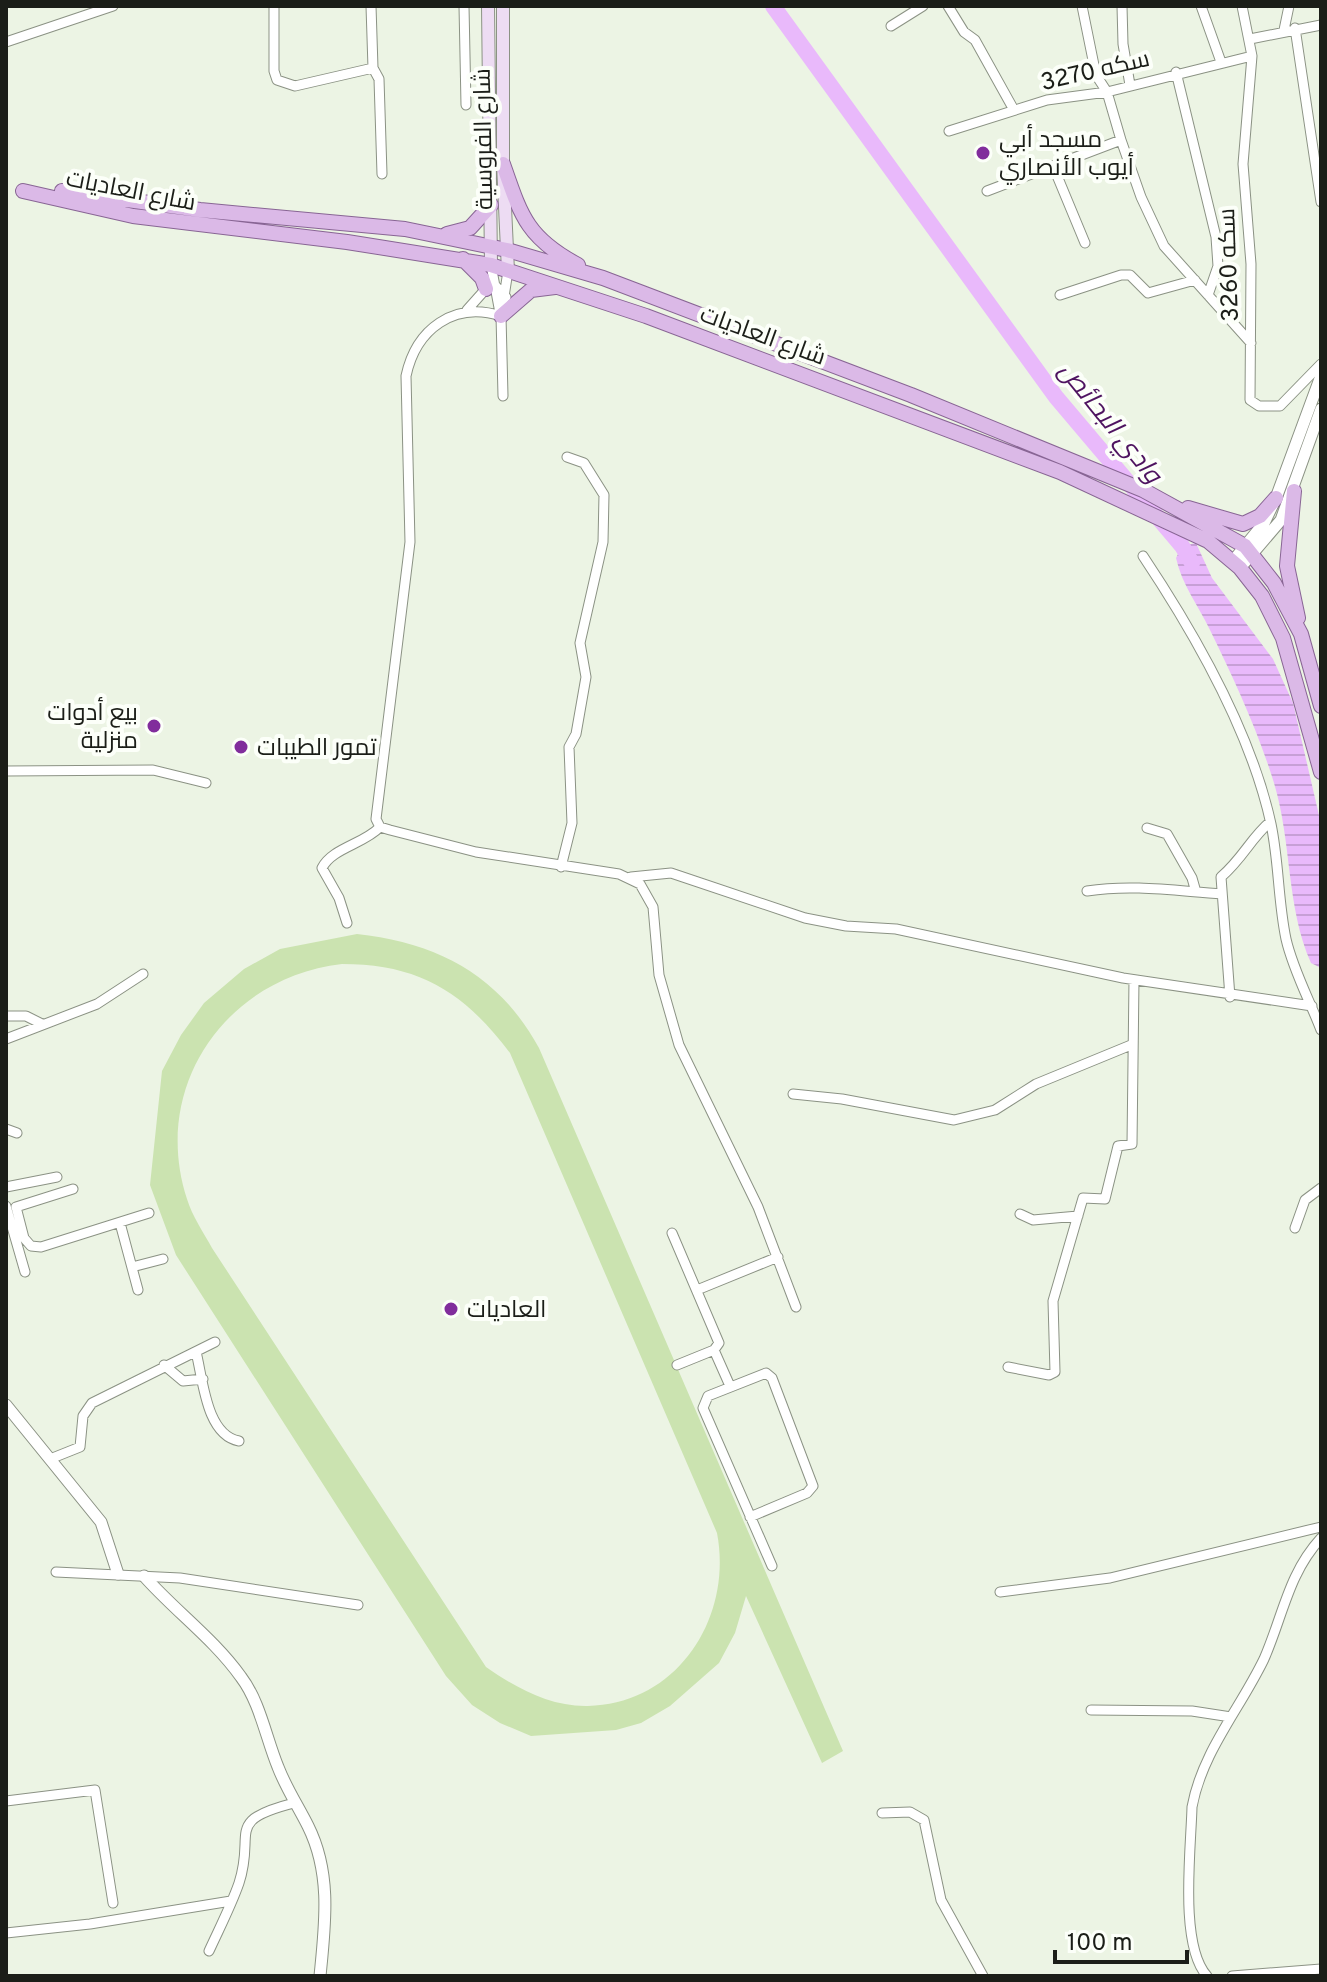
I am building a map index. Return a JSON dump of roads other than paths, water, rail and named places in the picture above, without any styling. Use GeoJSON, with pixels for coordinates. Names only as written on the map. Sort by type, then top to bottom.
{"type":"FeatureCollection","features":[{"type":"Feature","properties":{"kind":"main road","name":"شارع الفروسية"},"geometry":{"type":"LineString","coordinates":[[488,6],[491,265]]}},
{"type":"Feature","properties":{"kind":"main road","name":"شارع الفروسية"},"geometry":{"type":"LineString","coordinates":[[503,6],[503,164],[508,271]]}},
{"type":"Feature","properties":{"kind":"main road"},"geometry":{"type":"LineString","coordinates":[[503,164],[519,211],[533,235],[548,248],[603,278]]}},
{"type":"Feature","properties":{"kind":"main road","name":"شارع العاديات"},"geometry":{"type":"LineString","coordinates":[[6,190],[87,193],[149,204],[443,235],[507,250],[603,278],[1033,445],[1143,490],[1249,550],[1274,583],[1301,634],[1321,706]]}},
{"type":"Feature","properties":{"kind":"main road","name":"شارع العاديات"},"geometry":{"type":"LineString","coordinates":[[23,191],[188,224],[491,265],[564,287],[1060,472],[1208,541],[1236,564],[1262,596],[1283,638],[1321,772]]}},
{"type":"Feature","properties":{"kind":"main road"},"geometry":{"type":"LineString","coordinates":[[443,235],[470,228],[491,205]]}},
{"type":"Feature","properties":{"kind":"main road"},"geometry":{"type":"LineString","coordinates":[[462,259],[489,285]]}},
{"type":"Feature","properties":{"kind":"main road"},"geometry":{"type":"LineString","coordinates":[[501,316],[531,290],[564,287]]}},
{"type":"Feature","properties":{"kind":"main road"},"geometry":{"type":"LineString","coordinates":[[1294,491],[1287,566],[1301,634]]}},
{"type":"Feature","properties":{"kind":"main road"},"geometry":{"type":"LineString","coordinates":[[1174,506],[1243,524],[1260,516],[1276,498]]}},
{"type":"Feature","properties":{"kind":"street"},"geometry":{"type":"LineString","coordinates":[[6,42],[113,6]]}},
{"type":"Feature","properties":{"kind":"street"},"geometry":{"type":"LineString","coordinates":[[274,6],[274,71],[277,80],[284,85],[373,68]]}},
{"type":"Feature","properties":{"kind":"street"},"geometry":{"type":"LineString","coordinates":[[371,6],[373,68],[379,79],[382,174]]}},
{"type":"Feature","properties":{"kind":"street"},"geometry":{"type":"LineString","coordinates":[[464,6],[466,105]]}},
{"type":"Feature","properties":{"kind":"street"},"geometry":{"type":"LineString","coordinates":[[891,26],[923,6]]}},
{"type":"Feature","properties":{"kind":"street"},"geometry":{"type":"LineString","coordinates":[[948,6],[964,32],[975,40],[1014,110]]}},
{"type":"Feature","properties":{"kind":"street"},"geometry":{"type":"LineString","coordinates":[[1082,6],[1096,75],[1107,92],[1141,197],[1164,246],[1251,343]]}},
{"type":"Feature","properties":{"kind":"street"},"geometry":{"type":"LineString","coordinates":[[1122,6],[1123,44],[1130,85]]}},
{"type":"Feature","properties":{"kind":"street"},"geometry":{"type":"LineString","coordinates":[[1201,6],[1221,62]]}},
{"type":"Feature","properties":{"kind":"street","name":"سكه 3260"},"geometry":{"type":"LineString","coordinates":[[1242,6],[1252,56],[1243,164],[1251,264],[1250,400],[1259,406],[1280,406],[1321,364]]}},
{"type":"Feature","properties":{"kind":"street"},"geometry":{"type":"LineString","coordinates":[[1284,30],[1289,6]]}},
{"type":"Feature","properties":{"kind":"street"},"geometry":{"type":"LineString","coordinates":[[1250,39],[1321,25]]}},
{"type":"Feature","properties":{"kind":"street"},"geometry":{"type":"LineString","coordinates":[[1295,28],[1321,202]]}},
{"type":"Feature","properties":{"kind":"street","name":"سكه 3270"},"geometry":{"type":"LineString","coordinates":[[949,131],[1047,100],[1107,92],[1176,72],[1252,56]]}},
{"type":"Feature","properties":{"kind":"street"},"geometry":{"type":"LineString","coordinates":[[1176,72],[1216,237],[1218,266],[1208,295]]}},
{"type":"Feature","properties":{"kind":"street"},"geometry":{"type":"LineString","coordinates":[[987,191],[1121,140]]}},
{"type":"Feature","properties":{"kind":"street"},"geometry":{"type":"LineString","coordinates":[[1053,166],[1085,243]]}},
{"type":"Feature","properties":{"kind":"street"},"geometry":{"type":"LineString","coordinates":[[491,265],[489,285],[501,316]]}},
{"type":"Feature","properties":{"kind":"street"},"geometry":{"type":"LineString","coordinates":[[503,396],[501,316],[508,271]]}},
{"type":"Feature","properties":{"kind":"street"},"geometry":{"type":"LineString","coordinates":[[1060,295],[1121,275],[1130,275],[1148,293],[1195,280]]}},
{"type":"Feature","properties":{"kind":"street"},"geometry":{"type":"LineString","coordinates":[[489,285],[506,297]]}},
{"type":"Feature","properties":{"kind":"street"},"geometry":{"type":"LineString","coordinates":[[380,827],[375,814],[410,542],[406,376],[422,337],[443,320],[467,310],[489,285]]}},
{"type":"Feature","properties":{"kind":"street"},"geometry":{"type":"LineString","coordinates":[[467,310],[501,316]]}},
{"type":"Feature","properties":{"kind":"street"},"geometry":{"type":"LineString","coordinates":[[1249,550],[1276,498],[1321,376]]}},
{"type":"Feature","properties":{"kind":"street"},"geometry":{"type":"LineString","coordinates":[[1236,564],[1281,520],[1321,409]]}},
{"type":"Feature","properties":{"kind":"street"},"geometry":{"type":"LineString","coordinates":[[561,867],[572,823],[569,747],[577,729],[586,677],[580,643],[602,554],[605,497],[584,463],[567,457]]}},
{"type":"Feature","properties":{"kind":"street"},"geometry":{"type":"LineString","coordinates":[[1143,556],[1176,606],[1216,677],[1242,737],[1270,822],[1287,941],[1321,1030]]}},
{"type":"Feature","properties":{"kind":"street"},"geometry":{"type":"LineString","coordinates":[[6,771],[153,770],[206,783]]}},
{"type":"Feature","properties":{"kind":"street"},"geometry":{"type":"LineString","coordinates":[[1230,997],[1221,877],[1243,858],[1260,831],[1270,822]]}},
{"type":"Feature","properties":{"kind":"street"},"geometry":{"type":"LineString","coordinates":[[380,827],[476,852],[561,867],[631,877],[671,873],[805,918],[846,926],[896,929],[1134,980],[1230,997],[1312,1006]]}},
{"type":"Feature","properties":{"kind":"street"},"geometry":{"type":"LineString","coordinates":[[347,923],[339,898],[322,868],[335,854],[362,843],[380,827]]}},
{"type":"Feature","properties":{"kind":"street"},"geometry":{"type":"LineString","coordinates":[[1147,828],[1167,834],[1192,878],[1196,892]]}},
{"type":"Feature","properties":{"kind":"street"},"geometry":{"type":"LineString","coordinates":[[631,877],[640,884],[653,907],[659,975],[679,1045],[758,1207],[796,1307]]}},
{"type":"Feature","properties":{"kind":"street"},"geometry":{"type":"LineString","coordinates":[[1087,891],[1145,886],[1159,891],[1222,894]]}},
{"type":"Feature","properties":{"kind":"street"},"geometry":{"type":"LineString","coordinates":[[6,1039],[105,1000],[143,974]]}},
{"type":"Feature","properties":{"kind":"street"},"geometry":{"type":"LineString","coordinates":[[1008,1367],[1049,1375],[1055,1372],[1053,1301],[1083,1198],[1105,1199],[1118,1146],[1132,1144],[1134,980]]}},
{"type":"Feature","properties":{"kind":"street"},"geometry":{"type":"LineString","coordinates":[[6,1016],[26,1016],[42,1024]]}},
{"type":"Feature","properties":{"kind":"street"},"geometry":{"type":"LineString","coordinates":[[793,1094],[842,1099],[954,1120],[995,1110],[1036,1084],[1131,1045]]}},
{"type":"Feature","properties":{"kind":"street"},"geometry":{"type":"LineString","coordinates":[[6,1129],[17,1133]]}},
{"type":"Feature","properties":{"kind":"street"},"geometry":{"type":"LineString","coordinates":[[6,1187],[57,1177]]}},
{"type":"Feature","properties":{"kind":"street"},"geometry":{"type":"LineString","coordinates":[[1295,1228],[1305,1200],[1321,1188]]}},
{"type":"Feature","properties":{"kind":"street"},"geometry":{"type":"LineString","coordinates":[[73,1189],[16,1207],[24,1238],[31,1246],[41,1247],[149,1213]]}},
{"type":"Feature","properties":{"kind":"street"},"geometry":{"type":"LineString","coordinates":[[6,1206],[25,1272]]}},
{"type":"Feature","properties":{"kind":"street"},"geometry":{"type":"LineString","coordinates":[[1020,1214],[1033,1220],[1078,1216]]}},
{"type":"Feature","properties":{"kind":"street"},"geometry":{"type":"LineString","coordinates":[[120,1223],[138,1290]]}},
{"type":"Feature","properties":{"kind":"street"},"geometry":{"type":"LineString","coordinates":[[672,1233],[719,1343],[714,1350],[677,1365]]}},
{"type":"Feature","properties":{"kind":"street"},"geometry":{"type":"LineString","coordinates":[[697,1290],[778,1257]]}},
{"type":"Feature","properties":{"kind":"street"},"geometry":{"type":"LineString","coordinates":[[132,1267],[163,1259]]}},
{"type":"Feature","properties":{"kind":"street"},"geometry":{"type":"LineString","coordinates":[[50,1459],[80,1447],[83,1416],[92,1403],[215,1342]]}},
{"type":"Feature","properties":{"kind":"street"},"geometry":{"type":"LineString","coordinates":[[714,1350],[730,1386]]}},
{"type":"Feature","properties":{"kind":"street"},"geometry":{"type":"LineString","coordinates":[[196,1352],[219,1427],[225,1436],[239,1441]]}},
{"type":"Feature","properties":{"kind":"street"},"geometry":{"type":"LineString","coordinates":[[164,1365],[183,1381],[203,1379]]}},
{"type":"Feature","properties":{"kind":"street"},"geometry":{"type":"LineString","coordinates":[[750,1517],[807,1493],[813,1486],[771,1375],[763,1373],[708,1396],[703,1408],[750,1517],[772,1566]]}},
{"type":"Feature","properties":{"kind":"street"},"geometry":{"type":"LineString","coordinates":[[6,1405],[101,1522],[118,1574]]}},
{"type":"Feature","properties":{"kind":"street"},"geometry":{"type":"LineString","coordinates":[[1000,1592],[1110,1578],[1321,1527]]}},
{"type":"Feature","properties":{"kind":"street"},"geometry":{"type":"LineString","coordinates":[[1207,1976],[1197,1962],[1191,1930],[1192,1807],[1203,1770],[1265,1656],[1299,1565],[1321,1538]]}},
{"type":"Feature","properties":{"kind":"street"},"geometry":{"type":"LineString","coordinates":[[56,1572],[144,1576],[358,1605]]}},
{"type":"Feature","properties":{"kind":"street"},"geometry":{"type":"LineString","coordinates":[[144,1576],[176,1612],[209,1639],[244,1681],[294,1803],[309,1827],[323,1870],[326,1914],[320,1976]]}},
{"type":"Feature","properties":{"kind":"street"},"geometry":{"type":"LineString","coordinates":[[1091,1710],[1192,1711],[1231,1717]]}},
{"type":"Feature","properties":{"kind":"street"},"geometry":{"type":"LineString","coordinates":[[6,1801],[95,1790],[113,1903]]}},
{"type":"Feature","properties":{"kind":"street"},"geometry":{"type":"LineString","coordinates":[[209,1951],[240,1880],[242,1841],[248,1825],[257,1815],[294,1803]]}},
{"type":"Feature","properties":{"kind":"street"},"geometry":{"type":"LineString","coordinates":[[882,1813],[910,1812],[924,1820],[941,1900],[983,1976]]}},
{"type":"Feature","properties":{"kind":"street"},"geometry":{"type":"LineString","coordinates":[[6,1933],[90,1924],[231,1901]]}},
{"type":"Feature","properties":{"kind":"street"},"geometry":{"type":"LineString","coordinates":[[1232,1976],[1321,1969]]}},
{"type":"Feature","properties":{"kind":"waterway","name":"وادي البحائص"},"geometry":{"type":"LineString","coordinates":[[773,6],[1056,397],[1182,546],[1192,563]]}},
{"type":"Feature","properties":{"kind":"place","name":"مسجد أبي أيوب الأنصاري"},"geometry":{"type":"Point","coordinates":[983,153]}},
{"type":"Feature","properties":{"kind":"place","name":"بيع أدوات منزلية"},"geometry":{"type":"Point","coordinates":[154,726]}},
{"type":"Feature","properties":{"kind":"place","name":"تمور الطيبات"},"geometry":{"type":"Point","coordinates":[241,747]}},
{"type":"Feature","properties":{"kind":"place","name":"العاديات"},"geometry":{"type":"Point","coordinates":[451,1309]}}]}
